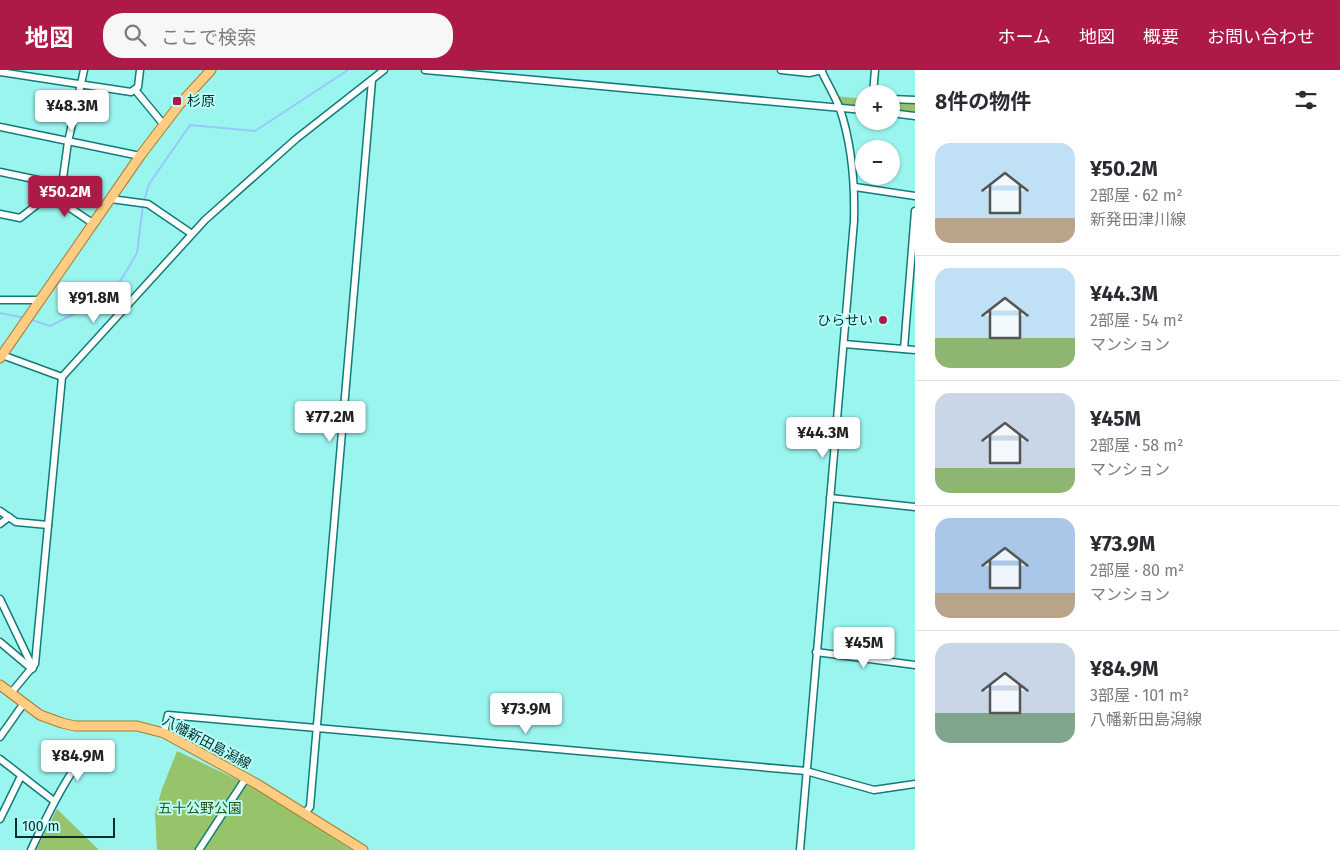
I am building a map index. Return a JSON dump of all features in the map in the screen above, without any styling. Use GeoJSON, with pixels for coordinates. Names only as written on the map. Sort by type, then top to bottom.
{"type":"FeatureCollection","features":[{"type":"Feature","properties":{"kind":"main road"},"geometry":{"type":"LineString","coordinates":[[1,356],[140,156],[179,105],[211,70]]}},
{"type":"Feature","properties":{"kind":"main road","name":"八幡新田島潟線"},"geometry":{"type":"LineString","coordinates":[[0,685],[40,714],[68,724],[137,726],[164,733],[305,812],[363,850]]}},
{"type":"Feature","properties":{"kind":"street"},"geometry":{"type":"LineString","coordinates":[[0,214],[20,218],[62,185],[68,142],[84,70]]}},
{"type":"Feature","properties":{"kind":"street"},"geometry":{"type":"LineString","coordinates":[[140,70],[136,91],[164,126]]}},
{"type":"Feature","properties":{"kind":"street"},"geometry":{"type":"LineString","coordinates":[[11,694],[33,668],[62,377],[205,220],[296,139],[384,70]]}},
{"type":"Feature","properties":{"kind":"street"},"geometry":{"type":"LineString","coordinates":[[425,70],[855,109]]}},
{"type":"Feature","properties":{"kind":"street"},"geometry":{"type":"LineString","coordinates":[[781,70],[809,73],[821,70],[840,108],[850,150],[855,187],[844,344],[800,850]]}},
{"type":"Feature","properties":{"kind":"street"},"geometry":{"type":"LineString","coordinates":[[874,85],[875,70]]}},
{"type":"Feature","properties":{"kind":"street"},"geometry":{"type":"LineString","coordinates":[[0,72],[82,83],[131,92],[136,91]]}},
{"type":"Feature","properties":{"kind":"street"},"geometry":{"type":"LineString","coordinates":[[305,812],[310,806],[372,80]]}},
{"type":"Feature","properties":{"kind":"street"},"geometry":{"type":"LineString","coordinates":[[900,99],[915,100]]}},
{"type":"Feature","properties":{"kind":"street"},"geometry":{"type":"LineString","coordinates":[[900,114],[915,116]]}},
{"type":"Feature","properties":{"kind":"street"},"geometry":{"type":"LineString","coordinates":[[0,127],[140,156]]}},
{"type":"Feature","properties":{"kind":"street"},"geometry":{"type":"LineString","coordinates":[[0,172],[62,185]]}},
{"type":"Feature","properties":{"kind":"street"},"geometry":{"type":"LineString","coordinates":[[855,187],[915,196]]}},
{"type":"Feature","properties":{"kind":"street"},"geometry":{"type":"LineString","coordinates":[[56,191],[70,208],[94,224]]}},
{"type":"Feature","properties":{"kind":"street"},"geometry":{"type":"LineString","coordinates":[[111,199],[148,204],[192,234]]}},
{"type":"Feature","properties":{"kind":"street"},"geometry":{"type":"LineString","coordinates":[[904,349],[912,274],[915,211]]}},
{"type":"Feature","properties":{"kind":"street"},"geometry":{"type":"LineString","coordinates":[[0,300],[40,300]]}},
{"type":"Feature","properties":{"kind":"street"},"geometry":{"type":"LineString","coordinates":[[844,344],[915,350]]}},
{"type":"Feature","properties":{"kind":"street"},"geometry":{"type":"LineString","coordinates":[[1,356],[62,377]]}},
{"type":"Feature","properties":{"kind":"street"},"geometry":{"type":"LineString","coordinates":[[830,498],[915,507]]}},
{"type":"Feature","properties":{"kind":"street"},"geometry":{"type":"LineString","coordinates":[[0,511],[16,522],[48,525]]}},
{"type":"Feature","properties":{"kind":"street"},"geometry":{"type":"LineString","coordinates":[[0,524],[9,517]]}},
{"type":"Feature","properties":{"kind":"street"},"geometry":{"type":"LineString","coordinates":[[0,599],[33,668]]}},
{"type":"Feature","properties":{"kind":"street"},"geometry":{"type":"LineString","coordinates":[[0,642],[33,668]]}},
{"type":"Feature","properties":{"kind":"street"},"geometry":{"type":"LineString","coordinates":[[816,652],[915,665]]}},
{"type":"Feature","properties":{"kind":"street"},"geometry":{"type":"LineString","coordinates":[[0,737],[24,704]]}},
{"type":"Feature","properties":{"kind":"street"},"geometry":{"type":"LineString","coordinates":[[164,733],[168,715],[806,771],[874,790],[915,784]]}},
{"type":"Feature","properties":{"kind":"street"},"geometry":{"type":"LineString","coordinates":[[31,850],[54,801],[72,770],[86,752]]}},
{"type":"Feature","properties":{"kind":"street"},"geometry":{"type":"LineString","coordinates":[[0,759],[54,801]]}},
{"type":"Feature","properties":{"kind":"street"},"geometry":{"type":"LineString","coordinates":[[0,819],[21,776]]}},
{"type":"Feature","properties":{"kind":"street"},"geometry":{"type":"LineString","coordinates":[[198,850],[246,778]]}},
{"type":"Feature","properties":{"kind":"green space"},"geometry":{"type":"Polygon","coordinates":[[[835,96],[855,98],[855,108],[840,107],[835,96]]]}},
{"type":"Feature","properties":{"kind":"green space"},"geometry":{"type":"Polygon","coordinates":[[[900,102],[915,103],[915,114],[900,113],[900,102]]]}},
{"type":"Feature","properties":{"kind":"green space","name":"五十公野公園"},"geometry":{"type":"Polygon","coordinates":[[[177,751],[259,790],[352,850],[157,850],[155,813],[177,751]]]}},
{"type":"Feature","properties":{"kind":"green space"},"geometry":{"type":"Polygon","coordinates":[[[57,809],[99,850],[36,850],[57,809]]]}},
{"type":"Feature","properties":{"kind":"waterway"},"geometry":{"type":"LineString","coordinates":[[144,201],[149,184],[190,125],[255,131],[348,70]]}},
{"type":"Feature","properties":{"kind":"waterway"},"geometry":{"type":"LineString","coordinates":[[29,319],[50,326],[112,295],[137,253],[143,205]]}},
{"type":"Feature","properties":{"kind":"waterway"},"geometry":{"type":"LineString","coordinates":[[0,313],[25,318]]}},
{"type":"Feature","properties":{"kind":"place","name":"杉原"},"geometry":{"type":"Point","coordinates":[177,101]}},
{"type":"Feature","properties":{"kind":"place","name":"ひらせい"},"geometry":{"type":"Point","coordinates":[883,320]}}]}
